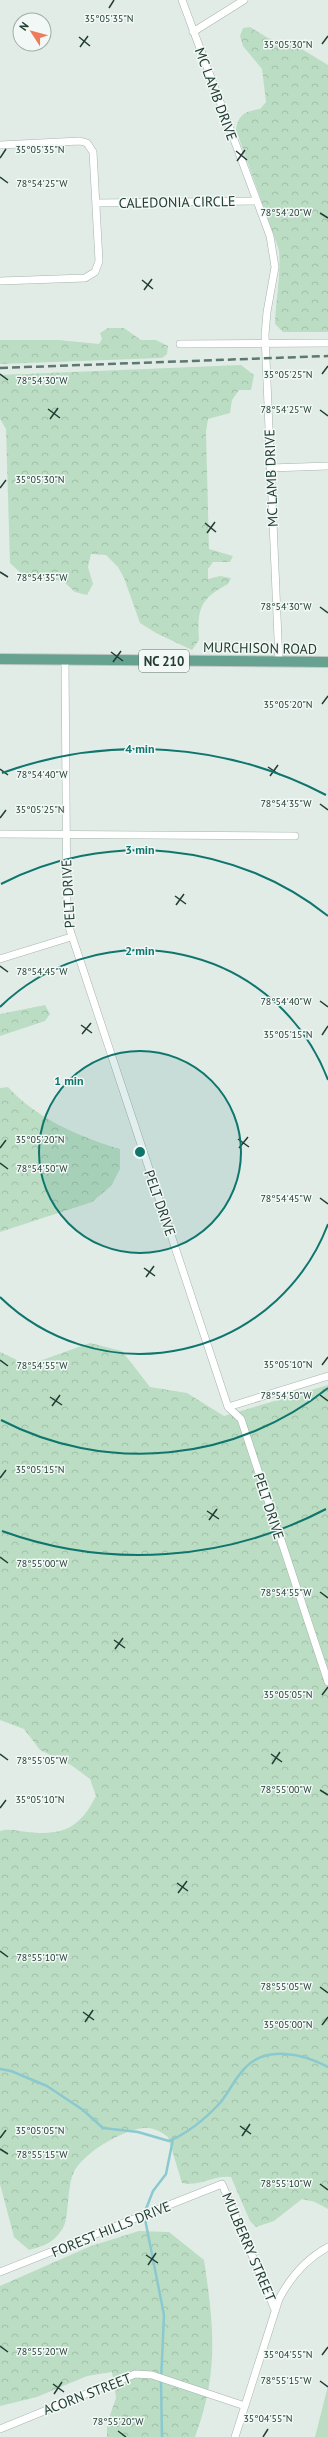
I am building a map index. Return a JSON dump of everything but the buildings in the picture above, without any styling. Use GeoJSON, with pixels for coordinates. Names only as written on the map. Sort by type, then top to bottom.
{"type":"FeatureCollection","features":[{"type":"Feature","properties":{"kind":"main road","name":"MURCHISON ROAD"},"geometry":{"type":"LineString","coordinates":[[0,659],[328,662]]}},
{"type":"Feature","properties":{"kind":"street","name":"MC LAMB DRIVE"},"geometry":{"type":"LineString","coordinates":[[182,0],[270,236],[275,267],[267,312],[266,343],[279,662]]}},
{"type":"Feature","properties":{"kind":"street"},"geometry":{"type":"LineString","coordinates":[[193,32],[244,0]]}},
{"type":"Feature","properties":{"kind":"street"},"geometry":{"type":"LineString","coordinates":[[0,145],[80,141],[87,143],[93,152],[99,261],[91,276],[80,279],[0,282]]}},
{"type":"Feature","properties":{"kind":"street","name":"CALEDONIA CIRCLE"},"geometry":{"type":"LineString","coordinates":[[96,203],[257,200]]}},
{"type":"Feature","properties":{"kind":"street"},"geometry":{"type":"LineString","coordinates":[[180,344],[328,343]]}},
{"type":"Feature","properties":{"kind":"street"},"geometry":{"type":"LineString","coordinates":[[270,468],[328,466]]}},
{"type":"Feature","properties":{"kind":"street","name":"PELT DRIVE"},"geometry":{"type":"LineString","coordinates":[[64,660],[66,910],[71,937],[228,1407],[241,1419],[328,1682]]}},
{"type":"Feature","properties":{"kind":"street"},"geometry":{"type":"LineString","coordinates":[[0,834],[295,836]]}},
{"type":"Feature","properties":{"kind":"street"},"geometry":{"type":"LineString","coordinates":[[0,959],[71,937]]}},
{"type":"Feature","properties":{"kind":"street"},"geometry":{"type":"LineString","coordinates":[[228,1407],[328,1376]]}},
{"type":"Feature","properties":{"kind":"street","name":"FOREST HILLS DRIVE"},"geometry":{"type":"LineString","coordinates":[[0,2272],[222,2184]]}},
{"type":"Feature","properties":{"kind":"street","name":"MULBERRY STREET"},"geometry":{"type":"LineString","coordinates":[[222,2184],[275,2310]]}},
{"type":"Feature","properties":{"kind":"street"},"geometry":{"type":"LineString","coordinates":[[235,2437],[275,2310],[291,2279],[310,2258],[328,2247]]}},
{"type":"Feature","properties":{"kind":"street","name":"ACORN STREET"},"geometry":{"type":"LineString","coordinates":[[0,2429],[134,2374],[152,2375],[245,2406]]}},
{"type":"Feature","properties":{"kind":"green space"},"geometry":{"type":"Polygon","coordinates":[[[250,27],[268,38],[300,48],[328,65],[328,332],[283,332],[275,324],[279,278],[279,250],[236,130],[239,120],[244,114],[260,109],[266,102],[262,69],[243,46],[240,36],[243,28],[250,27]]]}},
{"type":"Feature","properties":{"kind":"green space"},"geometry":{"type":"Polygon","coordinates":[[[108,328],[124,328],[141,340],[156,340],[168,346],[167,354],[162,358],[0,364],[0,340],[59,340],[99,344],[102,339],[100,333],[108,328]]]}},
{"type":"Feature","properties":{"kind":"green space"},"geometry":{"type":"Polygon","coordinates":[[[241,365],[254,375],[251,390],[239,390],[232,400],[230,413],[208,419],[206,432],[209,549],[233,556],[230,562],[213,562],[208,569],[208,579],[220,576],[231,578],[228,584],[211,595],[202,606],[199,620],[199,640],[192,650],[156,633],[140,623],[124,578],[118,567],[106,555],[91,554],[88,567],[93,584],[87,595],[75,592],[63,581],[24,576],[10,563],[6,429],[0,419],[0,375],[241,365]]]}},
{"type":"Feature","properties":{"kind":"green space"},"geometry":{"type":"Polygon","coordinates":[[[45,1005],[50,1014],[45,1021],[0,1036],[0,1014],[45,1005]]]}},
{"type":"Feature","properties":{"kind":"green space"},"geometry":{"type":"Polygon","coordinates":[[[8,1087],[32,1108],[59,1125],[89,1139],[120,1149],[120,1169],[111,1186],[92,1202],[0,1232],[0,1088],[8,1087]]]}},
{"type":"Feature","properties":{"kind":"green space"},"geometry":{"type":"Polygon","coordinates":[[[90,1343],[122,1351],[150,1387],[187,1393],[224,1416],[328,1385],[328,2209],[315,2202],[302,2199],[274,2221],[256,2227],[250,2221],[231,2177],[189,2184],[182,2183],[168,2137],[153,2129],[143,2128],[114,2138],[103,2144],[85,2158],[78,2166],[71,2180],[65,2224],[63,2228],[49,2243],[29,2250],[14,2237],[0,2184],[0,1831],[10,1830],[51,1833],[61,1831],[77,1823],[84,1816],[96,1796],[90,1779],[71,1765],[40,1750],[24,1729],[0,1720],[0,1352],[28,1365],[90,1343]]]}},
{"type":"Feature","properties":{"kind":"green space"},"geometry":{"type":"Polygon","coordinates":[[[139,2231],[169,2232],[204,2260],[212,2328],[211,2370],[203,2414],[195,2437],[107,2437],[107,2424],[116,2398],[112,2372],[87,2376],[37,2397],[0,2406],[0,2286],[91,2246],[139,2231]]]}},
{"type":"Feature","properties":{"kind":"green space"},"geometry":{"type":"Polygon","coordinates":[[[328,2386],[328,2437],[315,2437],[328,2386]]]}},
{"type":"Feature","properties":{"kind":"waterway"},"geometry":{"type":"LineString","coordinates":[[0,2069],[11,2071],[47,2086],[83,2110],[103,2128],[138,2132],[169,2141],[196,2125],[209,2114],[220,2103],[241,2072],[254,2061],[263,2056],[274,2054],[297,2056],[308,2058],[328,2067]]}},
{"type":"Feature","properties":{"kind":"waterway"},"geometry":{"type":"LineString","coordinates":[[162,2437],[161,2382],[164,2315],[144,2214],[153,2191],[166,2174],[173,2139]]}},
{"type":"Feature","properties":{"kind":"railway"},"geometry":{"type":"LineString","coordinates":[[0,368],[328,356]]}}]}
